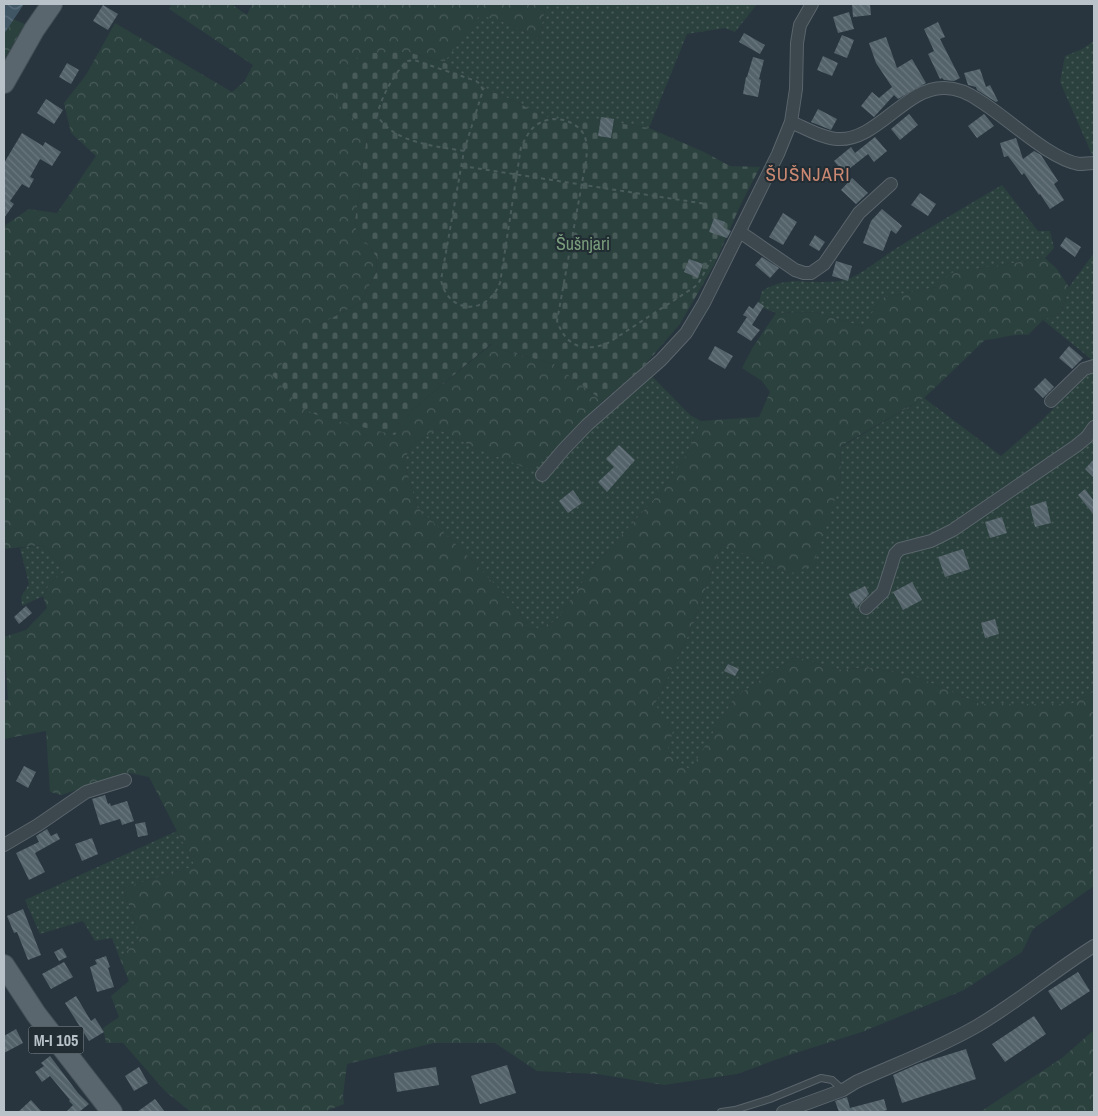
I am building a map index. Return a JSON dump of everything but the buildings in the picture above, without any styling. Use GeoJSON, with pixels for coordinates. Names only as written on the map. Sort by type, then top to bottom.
{"type":"FeatureCollection","features":[{"type":"Feature","properties":{"kind":"main road"},"geometry":{"type":"LineString","coordinates":[[4,83],[34,30],[52,4]]}},
{"type":"Feature","properties":{"kind":"main road","name":"M-I 105"},"geometry":{"type":"LineString","coordinates":[[4,965],[36,1014],[112,1112]]}},
{"type":"Feature","properties":{"kind":"street"},"geometry":{"type":"LineString","coordinates":[[542,475],[587,425],[661,360],[686,334],[740,232],[778,154],[791,122],[796,89],[797,43],[800,25],[812,4]]}},
{"type":"Feature","properties":{"kind":"street"},"geometry":{"type":"LineString","coordinates":[[791,122],[825,136],[837,139],[850,138],[867,130],[919,94],[933,89],[945,88],[959,90],[990,107],[1059,157],[1079,164],[1094,163]]}},
{"type":"Feature","properties":{"kind":"street"},"geometry":{"type":"LineString","coordinates":[[740,232],[796,270],[810,273],[824,264],[859,213],[891,184]]}},
{"type":"Feature","properties":{"kind":"street"},"geometry":{"type":"LineString","coordinates":[[1051,401],[1084,369],[1094,366]]}},
{"type":"Feature","properties":{"kind":"street"},"geometry":{"type":"LineString","coordinates":[[866,608],[883,592],[894,554],[900,549],[930,541],[953,530],[1076,446],[1087,437],[1094,427]]}},
{"type":"Feature","properties":{"kind":"street"},"geometry":{"type":"LineString","coordinates":[[4,844],[38,825],[86,792],[125,780]]}},
{"type":"Feature","properties":{"kind":"street"},"geometry":{"type":"LineString","coordinates":[[784,1112],[843,1090],[856,1082],[978,1026],[1094,946]]}},
{"type":"Feature","properties":{"kind":"lane"},"geometry":{"type":"LineString","coordinates":[[720,1112],[770,1099],[820,1078],[832,1080],[843,1090]]}},
{"type":"Feature","properties":{"kind":"path"},"geometry":{"type":"LineString","coordinates":[[464,151],[414,141],[395,133],[382,124],[377,115],[379,105],[388,87],[408,61],[414,60],[480,84],[482,94],[464,151],[441,280],[442,288],[453,301],[464,307],[478,307],[491,299],[497,292],[500,284],[516,174],[522,147],[527,134],[535,126],[547,120],[561,119],[574,124],[583,134],[587,146],[557,321],[561,333],[571,343],[584,348],[597,348],[608,343],[693,288],[698,284],[712,260],[718,259],[725,262]]}},
{"type":"Feature","properties":{"kind":"path"},"geometry":{"type":"LineString","coordinates":[[462,166],[706,204]]}},
{"type":"Feature","properties":{"kind":"green space"},"geometry":{"type":"Polygon","coordinates":[[[171,4],[231,4],[247,15],[252,4],[546,4],[539,39],[509,24],[480,15],[444,62],[407,52],[348,114],[359,123],[367,136],[355,221],[357,232],[377,257],[376,273],[360,303],[313,328],[395,435],[413,409],[492,344],[505,351],[554,364],[603,401],[531,470],[477,449],[438,429],[412,444],[404,461],[417,507],[463,551],[515,606],[532,630],[556,621],[592,568],[657,496],[687,454],[701,421],[759,417],[770,392],[762,381],[742,368],[753,347],[776,313],[815,312],[864,327],[881,298],[937,287],[951,273],[1045,258],[1057,269],[1069,287],[1061,312],[1043,320],[1028,335],[985,340],[924,398],[841,446],[840,484],[813,565],[789,574],[722,544],[688,636],[655,704],[673,731],[667,752],[690,770],[735,697],[795,657],[842,670],[866,667],[917,677],[980,704],[1071,704],[1094,692],[1094,886],[1033,929],[1022,952],[964,990],[862,1032],[737,1074],[664,1085],[597,1074],[537,1071],[495,1043],[434,1043],[347,1064],[343,1095],[344,1104],[324,1112],[191,1112],[165,1091],[123,1043],[106,1043],[103,1028],[119,1017],[111,996],[129,981],[120,959],[140,937],[123,888],[195,866],[149,777],[129,773],[61,795],[50,792],[46,731],[4,739],[4,701],[8,699],[4,637],[26,630],[47,608],[43,596],[50,583],[65,571],[43,545],[4,549],[4,226],[29,209],[57,213],[96,156],[71,133],[64,103],[86,75],[115,23],[232,92],[244,82],[253,65],[169,9],[171,4]]]}},
{"type":"Feature","properties":{"kind":"green space"},"geometry":{"type":"Polygon","coordinates":[[[546,4],[757,4],[735,32],[725,28],[687,34],[649,128],[598,120],[564,120],[542,116],[515,101],[486,89],[444,62],[480,14],[509,24],[539,39],[546,4]]]}},
{"type":"Feature","properties":{"kind":"green space"},"geometry":{"type":"Polygon","coordinates":[[[13,19],[25,24],[4,60],[4,34],[13,19]]]}},
{"type":"Feature","properties":{"kind":"green space"},"geometry":{"type":"Polygon","coordinates":[[[1094,41],[1094,159],[1060,82],[1065,56],[1082,49],[1094,41]]]}},
{"type":"Feature","properties":{"kind":"green space","name":"Šušnjari"},"geometry":{"type":"Polygon","coordinates":[[[407,52],[444,62],[486,89],[515,101],[542,116],[564,120],[598,120],[649,128],[704,152],[730,166],[760,167],[740,206],[715,263],[680,324],[643,367],[603,401],[554,364],[505,351],[491,344],[413,409],[395,435],[321,417],[302,408],[272,375],[313,328],[360,303],[376,273],[377,257],[357,232],[355,221],[367,136],[359,123],[336,103],[337,79],[362,53],[407,52]]]}},
{"type":"Feature","properties":{"kind":"green space"},"geometry":{"type":"Polygon","coordinates":[[[1002,185],[1038,231],[1050,231],[1054,248],[1045,258],[952,273],[937,287],[881,298],[864,327],[815,312],[776,313],[758,306],[762,291],[773,285],[794,281],[837,281],[853,277],[900,246],[1002,185]]]}},
{"type":"Feature","properties":{"kind":"green space"},"geometry":{"type":"Polygon","coordinates":[[[1094,253],[1094,692],[1072,704],[980,704],[917,677],[866,667],[842,670],[795,657],[735,697],[690,771],[667,752],[655,704],[688,636],[722,544],[789,574],[840,484],[841,447],[924,398],[1001,456],[1041,421],[1086,376],[1091,359],[1043,320],[1061,312],[1069,287],[1094,253]]]}},
{"type":"Feature","properties":{"kind":"green space"},"geometry":{"type":"Polygon","coordinates":[[[643,367],[690,415],[701,421],[687,454],[657,496],[592,568],[556,621],[532,630],[515,606],[463,551],[417,507],[404,461],[412,444],[438,429],[477,449],[583,419],[643,367]]]}},
{"type":"Feature","properties":{"kind":"green space"},"geometry":{"type":"Polygon","coordinates":[[[43,545],[65,571],[50,583],[43,596],[22,606],[21,597],[29,584],[20,548],[43,545]]]}},
{"type":"Feature","properties":{"kind":"green space"},"geometry":{"type":"Polygon","coordinates":[[[177,831],[195,866],[123,888],[140,937],[120,959],[112,938],[95,941],[83,921],[40,934],[25,900],[177,831]]]}},
{"type":"Feature","properties":{"kind":"green space"},"geometry":{"type":"Polygon","coordinates":[[[1094,1030],[1094,1112],[980,1112],[1062,1058],[1094,1030]]]}},
{"type":"Feature","properties":{"kind":"water"},"geometry":{"type":"Polygon","coordinates":[[[4,4],[24,4],[4,34],[4,4]]]}},
{"type":"Feature","properties":{"kind":"district","name":"ŠUŠNJARI"},"geometry":{"type":"Point","coordinates":[808,174]}}]}
